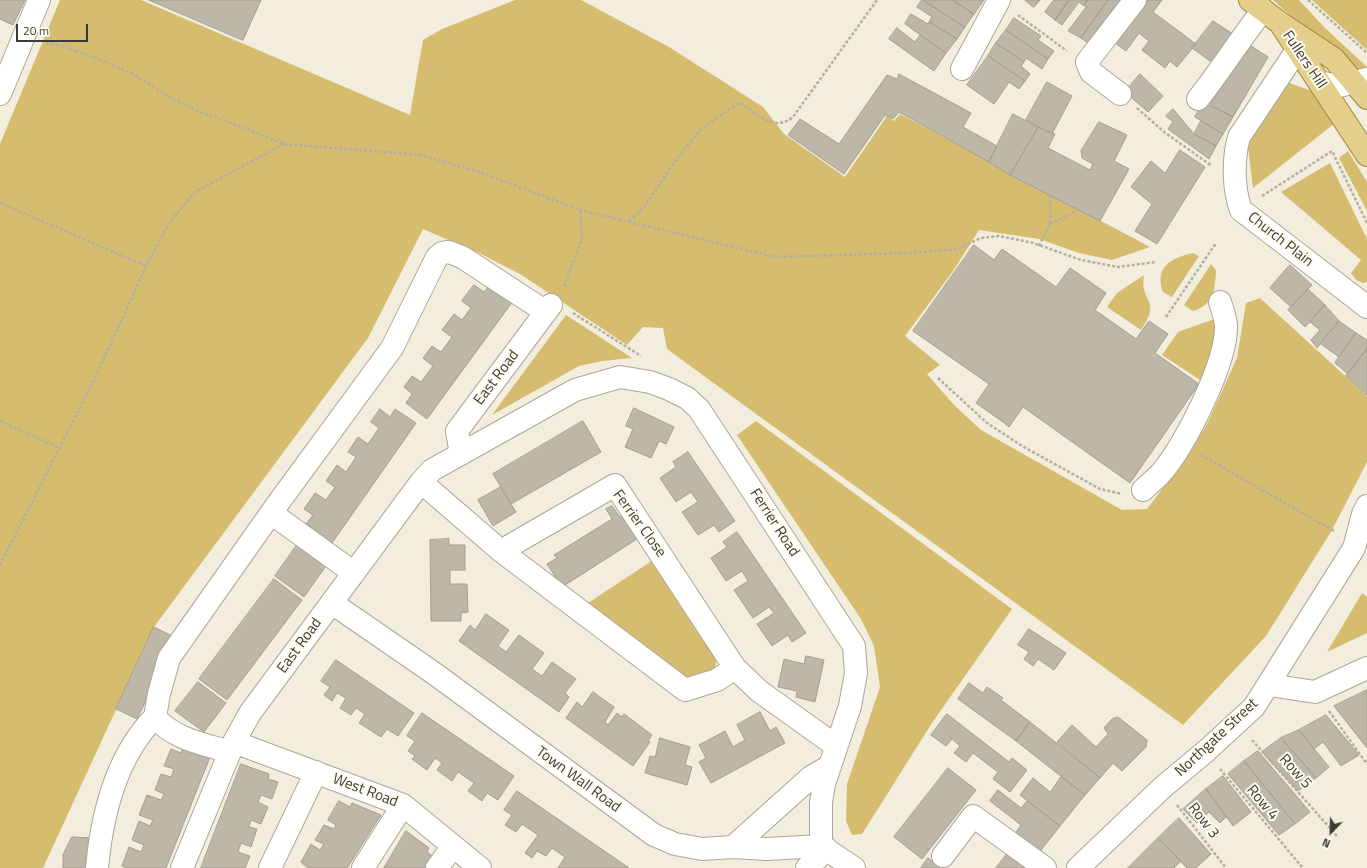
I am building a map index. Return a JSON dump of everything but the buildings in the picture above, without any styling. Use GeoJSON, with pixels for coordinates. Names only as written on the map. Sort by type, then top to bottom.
{"type":"FeatureCollection","features":[{"type":"Feature","properties":{"kind":"main road"},"geometry":{"type":"LineString","coordinates":[[1256,5],[1280,23]]}},
{"type":"Feature","properties":{"kind":"main road","name":"Fullers Hill"},"geometry":{"type":"LineString","coordinates":[[1280,23],[1367,154]]}},
{"type":"Feature","properties":{"kind":"main road","name":"Fullers Hill"},"geometry":{"type":"LineString","coordinates":[[1280,23],[1334,59],[1362,87]]}},
{"type":"Feature","properties":{"kind":"street"},"geometry":{"type":"LineString","coordinates":[[0,94],[7,58],[25,35],[39,0]]}},
{"type":"Feature","properties":{"kind":"street"},"geometry":{"type":"LineString","coordinates":[[1120,94],[1091,72],[1087,62],[1135,0]]}},
{"type":"Feature","properties":{"kind":"street"},"geometry":{"type":"LineString","coordinates":[[962,69],[998,1]]}},
{"type":"Feature","properties":{"kind":"street"},"geometry":{"type":"LineString","coordinates":[[1198,99],[1222,70],[1256,5]]}},
{"type":"Feature","properties":{"kind":"street","name":"Church Plain"},"geometry":{"type":"LineString","coordinates":[[1297,50],[1239,137],[1236,148],[1238,202],[1241,210],[1366,305]]}},
{"type":"Feature","properties":{"kind":"street"},"geometry":{"type":"LineString","coordinates":[[1318,82],[1339,86],[1362,87]]}},
{"type":"Feature","properties":{"kind":"street"},"geometry":{"type":"LineString","coordinates":[[98,868],[103,821],[115,781],[142,730],[155,717],[159,694],[169,658],[271,513],[392,348],[437,257],[442,253],[450,252],[462,257],[550,306]]}},
{"type":"Feature","properties":{"kind":"street"},"geometry":{"type":"LineString","coordinates":[[1143,490],[1161,473],[1181,444],[1207,394],[1221,355],[1226,326],[1220,302]]}},
{"type":"Feature","properties":{"kind":"street","name":"East Road"},"geometry":{"type":"LineString","coordinates":[[461,454],[457,431],[550,306]]}},
{"type":"Feature","properties":{"kind":"street","name":"Ferrier Road"},"geometry":{"type":"LineString","coordinates":[[575,390],[620,377],[650,382],[660,386],[687,398],[699,409],[854,646],[856,673],[850,706],[833,756],[821,802],[824,847]]}},
{"type":"Feature","properties":{"kind":"street","name":"East Road"},"geometry":{"type":"LineString","coordinates":[[182,868],[232,747],[250,713],[421,482],[432,470],[575,390]]}},
{"type":"Feature","properties":{"kind":"street"},"geometry":{"type":"LineString","coordinates":[[421,482],[501,551],[685,690],[717,680],[735,668]]}},
{"type":"Feature","properties":{"kind":"street","name":"Ferrier Close"},"geometry":{"type":"LineString","coordinates":[[501,551],[615,486],[735,668],[833,756]]}},
{"type":"Feature","properties":{"kind":"street","name":"Northgate Street"},"geometry":{"type":"LineString","coordinates":[[1078,868],[1163,787],[1254,708],[1361,546],[1363,514],[1367,506]]}},
{"type":"Feature","properties":{"kind":"street"},"geometry":{"type":"LineString","coordinates":[[271,513],[354,573]]}},
{"type":"Feature","properties":{"kind":"street","name":"Town Wall Road"},"geometry":{"type":"LineString","coordinates":[[332,603],[434,674],[654,835],[675,844],[702,849],[733,847],[767,849],[824,847]]}},
{"type":"Feature","properties":{"kind":"street"},"geometry":{"type":"LineString","coordinates":[[1270,685],[1315,692],[1367,668]]}},
{"type":"Feature","properties":{"kind":"street","name":"West Road"},"geometry":{"type":"LineString","coordinates":[[155,717],[162,725],[181,736],[232,747],[316,772],[403,805],[480,868]]}},
{"type":"Feature","properties":{"kind":"street"},"geometry":{"type":"LineString","coordinates":[[733,847],[833,756]]}},
{"type":"Feature","properties":{"kind":"street"},"geometry":{"type":"LineString","coordinates":[[270,868],[316,772]]}},
{"type":"Feature","properties":{"kind":"street"},"geometry":{"type":"LineString","coordinates":[[363,868],[403,805]]}},
{"type":"Feature","properties":{"kind":"street"},"geometry":{"type":"LineString","coordinates":[[943,856],[973,816],[1045,868]]}},
{"type":"Feature","properties":{"kind":"street"},"geometry":{"type":"LineString","coordinates":[[437,868],[453,846]]}},
{"type":"Feature","properties":{"kind":"street"},"geometry":{"type":"LineString","coordinates":[[807,868],[824,847],[854,868]]}},
{"type":"Feature","properties":{"kind":"path"},"geometry":{"type":"LineString","coordinates":[[629,221],[644,207],[674,163],[700,130],[737,104],[741,103],[768,122],[779,124],[786,123],[793,116],[877,0]]}},
{"type":"Feature","properties":{"kind":"path"},"geometry":{"type":"LineString","coordinates":[[1308,0],[1367,53]]}},
{"type":"Feature","properties":{"kind":"path"},"geometry":{"type":"LineString","coordinates":[[998,1],[1087,62]]}},
{"type":"Feature","properties":{"kind":"path"},"geometry":{"type":"LineString","coordinates":[[25,35],[39,41],[65,46],[96,58],[133,74],[169,97],[200,112],[284,144],[421,155],[482,173],[580,210],[775,257],[902,254],[957,249],[981,238],[999,236],[1039,246],[1081,260],[1118,267],[1155,262]]}},
{"type":"Feature","properties":{"kind":"path"},"geometry":{"type":"LineString","coordinates":[[1120,94],[1206,164],[1236,178]]}},
{"type":"Feature","properties":{"kind":"path"},"geometry":{"type":"LineString","coordinates":[[0,565],[92,384],[146,266],[170,222],[195,192],[284,144]]}},
{"type":"Feature","properties":{"kind":"path"},"geometry":{"type":"LineString","coordinates":[[1241,210],[1332,151],[1367,223]]}},
{"type":"Feature","properties":{"kind":"path"},"geometry":{"type":"LineString","coordinates":[[1039,246],[1050,224],[1050,195]]}},
{"type":"Feature","properties":{"kind":"path"},"geometry":{"type":"LineString","coordinates":[[0,204],[146,266]]}},
{"type":"Feature","properties":{"kind":"path"},"geometry":{"type":"LineString","coordinates":[[1050,224],[1072,214],[1077,207]]}},
{"type":"Feature","properties":{"kind":"path"},"geometry":{"type":"LineString","coordinates":[[580,210],[582,239],[566,284],[550,306],[646,359],[659,375],[660,386]]}},
{"type":"Feature","properties":{"kind":"path"},"geometry":{"type":"LineString","coordinates":[[1166,317],[1216,243]]}},
{"type":"Feature","properties":{"kind":"path"},"geometry":{"type":"LineString","coordinates":[[938,378],[987,423],[1022,446],[1100,489],[1133,498],[1143,490]]}},
{"type":"Feature","properties":{"kind":"path"},"geometry":{"type":"LineString","coordinates":[[0,421],[60,448]]}},
{"type":"Feature","properties":{"kind":"path"},"geometry":{"type":"LineString","coordinates":[[1181,444],[1361,546]]}},
{"type":"Feature","properties":{"kind":"path"},"geometry":{"type":"LineString","coordinates":[[1315,692],[1367,764]]}},
{"type":"Feature","properties":{"kind":"path","name":"Row 5"},"geometry":{"type":"LineString","coordinates":[[1237,723],[1337,836]]}},
{"type":"Feature","properties":{"kind":"path","name":"Row 4"},"geometry":{"type":"LineString","coordinates":[[1205,752],[1302,867]]}},
{"type":"Feature","properties":{"kind":"path","name":"Row 3"},"geometry":{"type":"LineString","coordinates":[[1163,787],[1226,868]]}},
{"type":"Feature","properties":{"kind":"shaded area"},"geometry":{"type":"Polygon","coordinates":[[[60,0],[141,0],[410,115],[423,40],[442,29],[515,0],[581,0],[669,47],[763,107],[784,134],[845,177],[887,116],[894,121],[900,114],[1150,247],[1112,260],[1079,253],[1039,239],[979,230],[953,271],[905,336],[940,365],[927,374],[954,405],[981,430],[1122,510],[1147,509],[1191,451],[1208,422],[1237,358],[1246,303],[1260,298],[1367,396],[1367,462],[1332,530],[1266,636],[1183,725],[667,349],[663,328],[643,327],[627,345],[520,274],[481,254],[423,229],[368,338],[154,627],[43,868],[0,868],[0,144],[60,0]]]}},
{"type":"Feature","properties":{"kind":"shaded area"},"geometry":{"type":"Polygon","coordinates":[[[1273,0],[1299,0],[1325,28],[1367,67],[1352,72],[1273,0]]]}},
{"type":"Feature","properties":{"kind":"shaded area"},"geometry":{"type":"Polygon","coordinates":[[[1312,0],[1367,0],[1367,50],[1312,0]]]}},
{"type":"Feature","properties":{"kind":"shaded area"},"geometry":{"type":"Polygon","coordinates":[[[1289,83],[1312,91],[1335,123],[1253,188],[1247,139],[1281,88],[1289,83]]]}},
{"type":"Feature","properties":{"kind":"shaded area"},"geometry":{"type":"Polygon","coordinates":[[[1348,151],[1367,182],[1367,211],[1339,158],[1348,151]]]}},
{"type":"Feature","properties":{"kind":"shaded area"},"geometry":{"type":"Polygon","coordinates":[[[1330,163],[1367,239],[1367,282],[1363,283],[1356,280],[1351,273],[1361,260],[1281,192],[1330,163]]]}},
{"type":"Feature","properties":{"kind":"shaded area"},"geometry":{"type":"Polygon","coordinates":[[[1193,253],[1199,256],[1172,297],[1163,292],[1161,276],[1166,265],[1171,261],[1193,253]]]}},
{"type":"Feature","properties":{"kind":"shaded area"},"geometry":{"type":"Polygon","coordinates":[[[1211,264],[1216,270],[1214,290],[1205,305],[1193,311],[1184,305],[1211,264]]]}},
{"type":"Feature","properties":{"kind":"shaded area"},"geometry":{"type":"Polygon","coordinates":[[[1144,275],[1143,284],[1149,301],[1150,312],[1141,330],[1107,307],[1117,293],[1144,275]]]}},
{"type":"Feature","properties":{"kind":"shaded area"},"geometry":{"type":"Polygon","coordinates":[[[566,315],[632,358],[602,361],[579,366],[492,415],[566,315]]]}},
{"type":"Feature","properties":{"kind":"shaded area"},"geometry":{"type":"Polygon","coordinates":[[[1214,319],[1218,322],[1210,367],[1200,380],[1162,355],[1178,332],[1214,319]]]}},
{"type":"Feature","properties":{"kind":"shaded area"},"geometry":{"type":"Polygon","coordinates":[[[756,421],[1012,609],[932,723],[862,834],[852,835],[846,821],[847,784],[880,687],[874,646],[861,619],[737,435],[756,421]]]}},
{"type":"Feature","properties":{"kind":"shaded area"},"geometry":{"type":"Polygon","coordinates":[[[653,560],[715,653],[716,665],[712,672],[694,683],[582,607],[653,560]]]}},
{"type":"Feature","properties":{"kind":"shaded area"},"geometry":{"type":"Polygon","coordinates":[[[1362,593],[1367,597],[1367,633],[1327,652],[1362,593]]]}}]}
